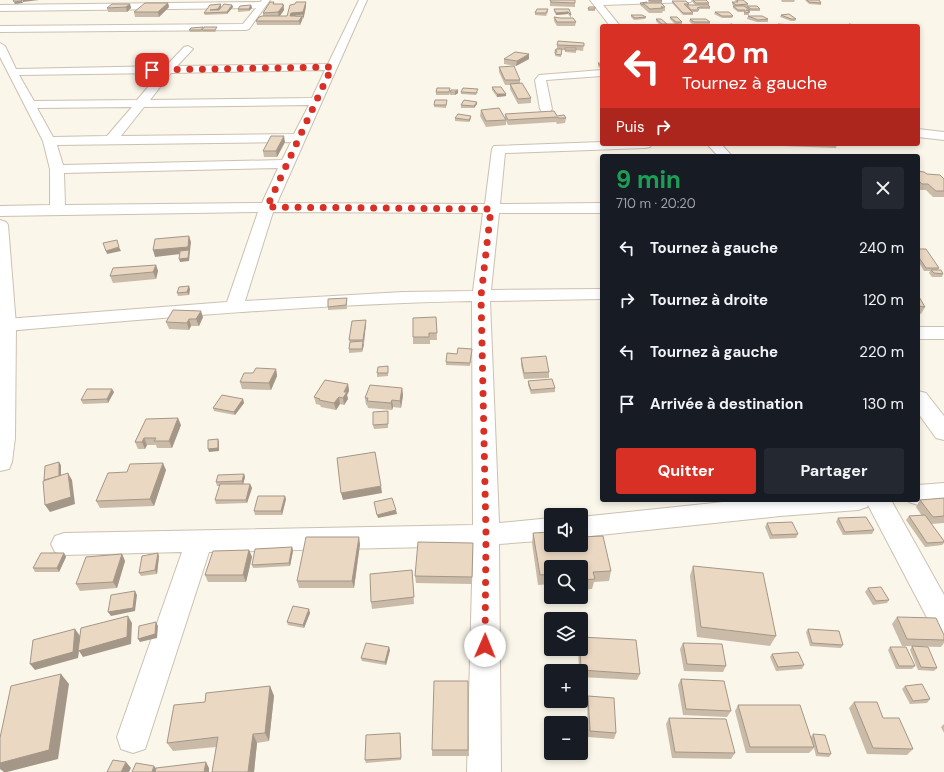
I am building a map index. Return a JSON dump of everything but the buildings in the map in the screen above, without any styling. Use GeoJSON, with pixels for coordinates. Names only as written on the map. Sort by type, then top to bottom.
{"type":"FeatureCollection","features":[{"type":"Feature","properties":{"kind":"main road"},"geometry":{"type":"LineString","coordinates":[[0,225],[6,325],[4,438],[0,462]]}},
{"type":"Feature","properties":{"kind":"street"},"geometry":{"type":"LineString","coordinates":[[113,28],[147,0]]}},
{"type":"Feature","properties":{"kind":"street"},"geometry":{"type":"LineString","coordinates":[[234,307],[267,207],[362,0]]}},
{"type":"Feature","properties":{"kind":"street"},"geometry":{"type":"LineString","coordinates":[[595,1],[690,0]]}},
{"type":"Feature","properties":{"kind":"street"},"geometry":{"type":"LineString","coordinates":[[595,1],[613,24]]}},
{"type":"Feature","properties":{"kind":"street"},"geometry":{"type":"LineString","coordinates":[[0,8],[264,3]]}},
{"type":"Feature","properties":{"kind":"street"},"geometry":{"type":"LineString","coordinates":[[0,29],[246,27],[264,3]]}},
{"type":"Feature","properties":{"kind":"street"},"geometry":{"type":"LineString","coordinates":[[0,46],[12,72],[49,141],[57,169],[58,210]]}},
{"type":"Feature","properties":{"kind":"street"},"geometry":{"type":"LineString","coordinates":[[111,140],[168,70],[188,49]]}},
{"type":"Feature","properties":{"kind":"street"},"geometry":{"type":"LineString","coordinates":[[12,72],[332,67]]}},
{"type":"Feature","properties":{"kind":"street"},"geometry":{"type":"LineString","coordinates":[[546,109],[540,80],[543,77],[600,73]]}},
{"type":"Feature","properties":{"kind":"street"},"geometry":{"type":"LineString","coordinates":[[30,105],[316,101]]}},
{"type":"Feature","properties":{"kind":"street"},"geometry":{"type":"LineString","coordinates":[[920,133],[944,136]]}},
{"type":"Feature","properties":{"kind":"street"},"geometry":{"type":"LineString","coordinates":[[49,141],[299,138]]}},
{"type":"Feature","properties":{"kind":"street"},"geometry":{"type":"LineString","coordinates":[[484,772],[486,535],[481,296],[499,149],[600,146]]}},
{"type":"Feature","properties":{"kind":"street"},"geometry":{"type":"LineString","coordinates":[[716,146],[723,154]]}},
{"type":"Feature","properties":{"kind":"street"},"geometry":{"type":"LineString","coordinates":[[57,169],[287,164]]}},
{"type":"Feature","properties":{"kind":"street"},"geometry":{"type":"LineString","coordinates":[[0,211],[267,207],[491,209],[600,208]]}},
{"type":"Feature","properties":{"kind":"street"},"geometry":{"type":"LineString","coordinates":[[6,325],[234,307],[403,297],[600,294]]}},
{"type":"Feature","properties":{"kind":"street"},"geometry":{"type":"LineString","coordinates":[[920,333],[944,333]]}},
{"type":"Feature","properties":{"kind":"street"},"geometry":{"type":"LineString","coordinates":[[920,401],[944,432]]}},
{"type":"Feature","properties":{"kind":"street"},"geometry":{"type":"LineString","coordinates":[[920,495],[944,493]]}},
{"type":"Feature","properties":{"kind":"street"},"geometry":{"type":"LineString","coordinates":[[588,526],[832,502]]}},
{"type":"Feature","properties":{"kind":"street"},"geometry":{"type":"LineString","coordinates":[[879,502],[944,622]]}},
{"type":"Feature","properties":{"kind":"street"},"geometry":{"type":"LineString","coordinates":[[64,544],[486,535],[544,530]]}},
{"type":"Feature","properties":{"kind":"street"},"geometry":{"type":"LineString","coordinates":[[133,737],[199,541]]}},
{"type":"Feature","properties":{"kind":"route"},"geometry":{"type":"LineString","coordinates":[[152,70],[332,67],[267,207],[491,209],[481,296],[482,409],[486,535],[485,646]]}}]}
